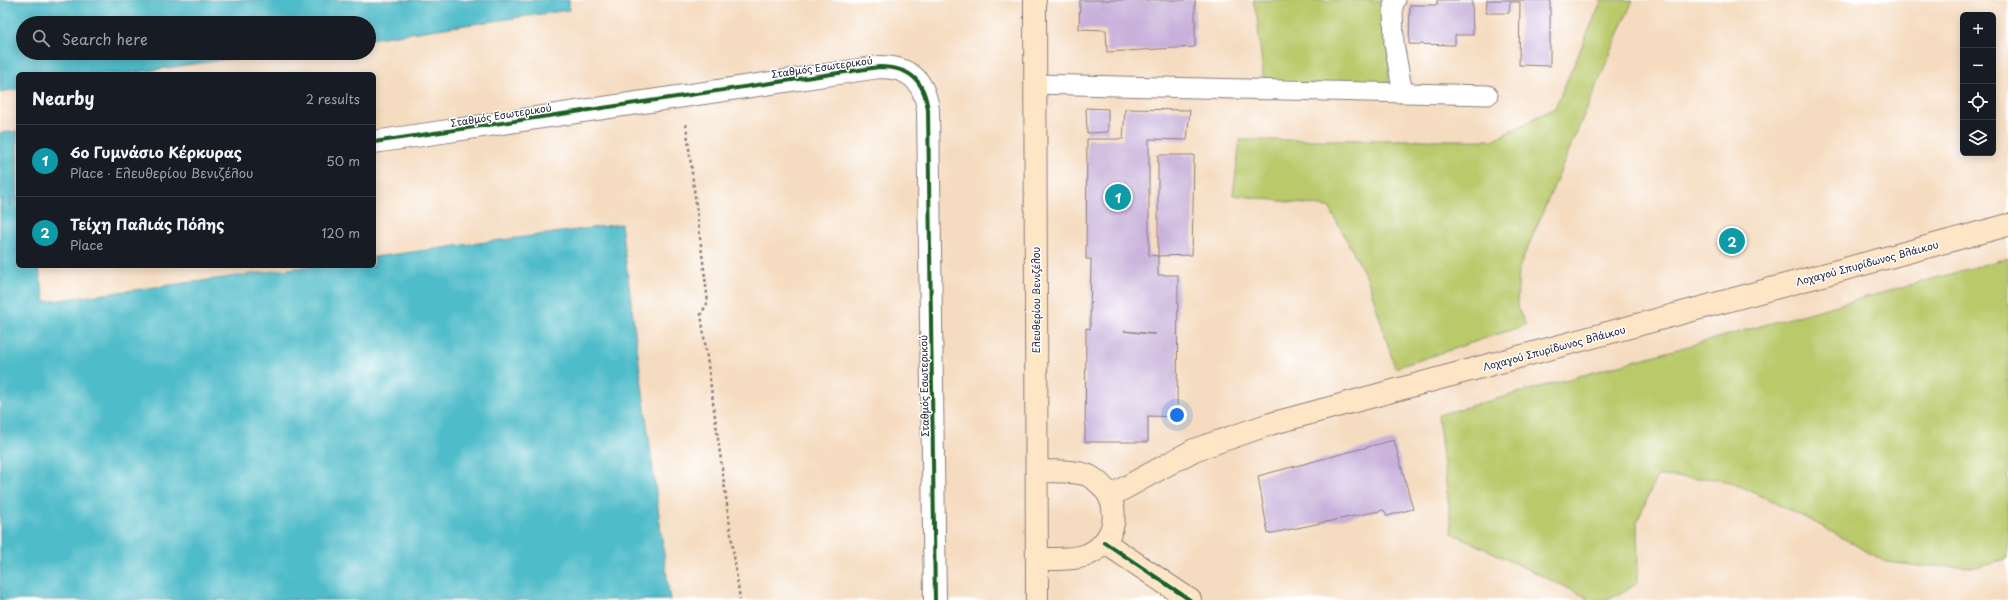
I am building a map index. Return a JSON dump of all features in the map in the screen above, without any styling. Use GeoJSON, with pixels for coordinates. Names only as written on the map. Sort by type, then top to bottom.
{"type":"FeatureCollection","features":[{"type":"Feature","properties":{"kind":"main road","name":"Ελευθερίου Βενιζέλου"},"geometry":{"type":"LineString","coordinates":[[1035,0],[1037,600]]}},
{"type":"Feature","properties":{"kind":"main road","name":"Λοχαγού Σπυρίδωνος Βλάικου"},"geometry":{"type":"LineString","coordinates":[[1110,496],[1194,450],[1270,424],[2008,225]]}},
{"type":"Feature","properties":{"kind":"main road"},"geometry":{"type":"LineString","coordinates":[[1037,471],[1088,476],[1103,486],[1110,496],[1114,509],[1113,526],[1104,542],[1088,555],[1037,559]]}},
{"type":"Feature","properties":{"kind":"main road"},"geometry":{"type":"LineString","coordinates":[[1104,542],[1190,600]]}},
{"type":"Feature","properties":{"kind":"street","name":"Σταθμός Εσωτερικού"},"geometry":{"type":"LineString","coordinates":[[376,142],[880,67],[892,67],[903,70],[912,75],[924,90],[928,110],[935,600]]}},
{"type":"Feature","properties":{"kind":"lane"},"geometry":{"type":"LineString","coordinates":[[1396,0],[1393,5],[1394,44],[1403,93]]}},
{"type":"Feature","properties":{"kind":"lane"},"geometry":{"type":"LineString","coordinates":[[1035,84],[1488,95]]}},
{"type":"Feature","properties":{"kind":"path"},"geometry":{"type":"LineString","coordinates":[[682,96],[708,302],[701,314],[740,600]]}},
{"type":"Feature","properties":{"kind":"green space"},"geometry":{"type":"Polygon","coordinates":[[[1253,0],[1389,0],[1389,84],[1264,84],[1257,17],[1253,0]]]}},
{"type":"Feature","properties":{"kind":"green space"},"geometry":{"type":"Polygon","coordinates":[[[1602,0],[1633,0],[1519,268],[1517,307],[1526,325],[1395,368],[1368,280],[1329,207],[1233,195],[1240,140],[1493,140],[1555,108],[1602,0]]]}},
{"type":"Feature","properties":{"kind":"green space"},"geometry":{"type":"Polygon","coordinates":[[[2008,258],[2008,558],[1980,567],[1919,566],[1886,562],[1816,523],[1742,487],[1717,479],[1657,476],[1637,522],[1638,583],[1608,600],[1586,600],[1586,597],[1452,533],[1438,415],[2008,258]]]}},
{"type":"Feature","properties":{"kind":"water"},"geometry":{"type":"Polygon","coordinates":[[[0,0],[569,0],[569,10],[376,38],[376,16],[16,16],[16,60],[222,60],[139,72],[16,72],[16,89],[0,92],[0,0]]]}},
{"type":"Feature","properties":{"kind":"water"},"geometry":{"type":"Polygon","coordinates":[[[16,131],[16,268],[38,268],[45,302],[296,268],[376,268],[376,257],[621,224],[670,600],[0,600],[0,133],[16,131]]]}},
{"type":"Feature","properties":{"kind":"building"},"geometry":{"type":"Polygon","coordinates":[[[1080,0],[1195,0],[1195,47],[1107,52],[1106,30],[1079,29],[1080,0]]]}},
{"type":"Feature","properties":{"kind":"building"},"geometry":{"type":"Polygon","coordinates":[[[1437,0],[1472,0],[1473,35],[1455,35],[1455,45],[1409,44],[1410,5],[1437,5],[1437,0]]]}},
{"type":"Feature","properties":{"kind":"building"},"geometry":{"type":"Polygon","coordinates":[[[1487,0],[1550,0],[1550,66],[1519,65],[1520,2],[1510,2],[1509,13],[1486,13],[1487,0]]]}},
{"type":"Feature","properties":{"kind":"building"},"geometry":{"type":"Polygon","coordinates":[[[1086,108],[1108,109],[1108,132],[1087,133],[1086,108]]]}},
{"type":"Feature","properties":{"kind":"building"},"geometry":{"type":"Polygon","coordinates":[[[1125,109],[1190,110],[1187,140],[1149,139],[1149,255],[1158,256],[1158,275],[1178,275],[1177,417],[1148,416],[1148,442],[1085,442],[1086,328],[1090,329],[1091,259],[1086,259],[1087,139],[1123,139],[1125,109]],[[1124,331],[1148,334],[1156,334],[1124,331]]]}},
{"type":"Feature","properties":{"kind":"building"},"geometry":{"type":"Polygon","coordinates":[[[1158,155],[1194,155],[1192,255],[1158,256],[1158,155]]]}},
{"type":"Feature","properties":{"kind":"building"},"geometry":{"type":"Polygon","coordinates":[[[1394,440],[1413,509],[1387,516],[1384,510],[1268,534],[1258,476],[1394,440]]]}},
{"type":"Feature","properties":{"kind":"ferry route"},"geometry":{"type":"LineString","coordinates":[[0,200],[16,196]]}},
{"type":"Feature","properties":{"kind":"ferry route"},"geometry":{"type":"LineString","coordinates":[[0,205],[16,199]]}},
{"type":"Feature","properties":{"kind":"ferry route"},"geometry":{"type":"LineString","coordinates":[[0,209],[16,201]]}},
{"type":"Feature","properties":{"kind":"ferry route"},"geometry":{"type":"LineString","coordinates":[[0,212],[16,203]]}},
{"type":"Feature","properties":{"kind":"cycle path"},"geometry":{"type":"LineString","coordinates":[[376,142],[879,67],[899,70],[914,77],[923,91],[928,110],[935,600]]}},
{"type":"Feature","properties":{"kind":"cycle path"},"geometry":{"type":"LineString","coordinates":[[1104,542],[1190,600]]}},
{"type":"Feature","properties":{"kind":"place","name":"6ο Γυμνάσιο Κέρκυρας"},"geometry":{"type":"Point","coordinates":[1118,197]}},
{"type":"Feature","properties":{"kind":"place","name":"Τείχη Παλιάς Πόλης"},"geometry":{"type":"Point","coordinates":[1732,241]}}]}
